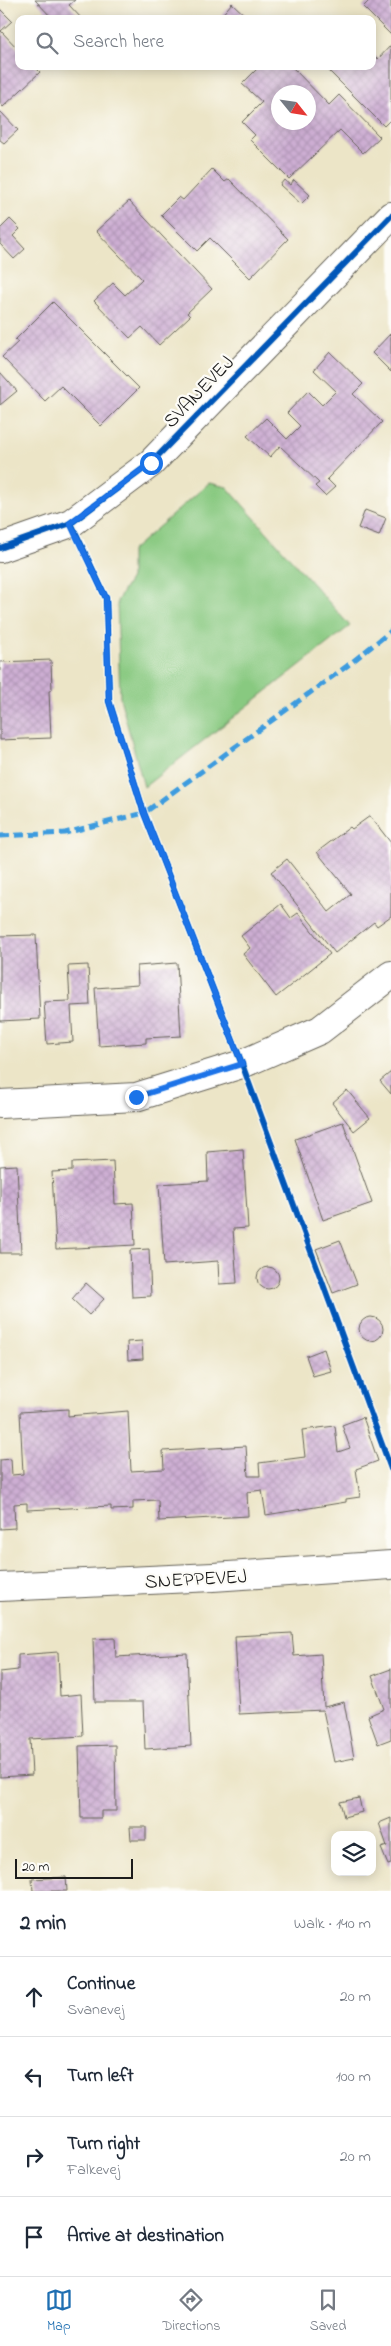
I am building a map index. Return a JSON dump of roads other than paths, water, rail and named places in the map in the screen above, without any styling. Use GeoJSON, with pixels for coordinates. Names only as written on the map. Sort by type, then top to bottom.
{"type":"FeatureCollection","features":[{"type":"Feature","properties":{"kind":"street","name":"SVANEVEJ"},"geometry":{"type":"LineString","coordinates":[[0,548],[70,523],[151,463],[391,216]]}},
{"type":"Feature","properties":{"kind":"street"},"geometry":{"type":"LineString","coordinates":[[0,1104],[136,1097],[242,1064],[320,1030],[391,975]]}},
{"type":"Feature","properties":{"kind":"street","name":"SNEPPEVEJ"},"geometry":{"type":"LineString","coordinates":[[0,1587],[213,1577],[391,1565]]}}]}
